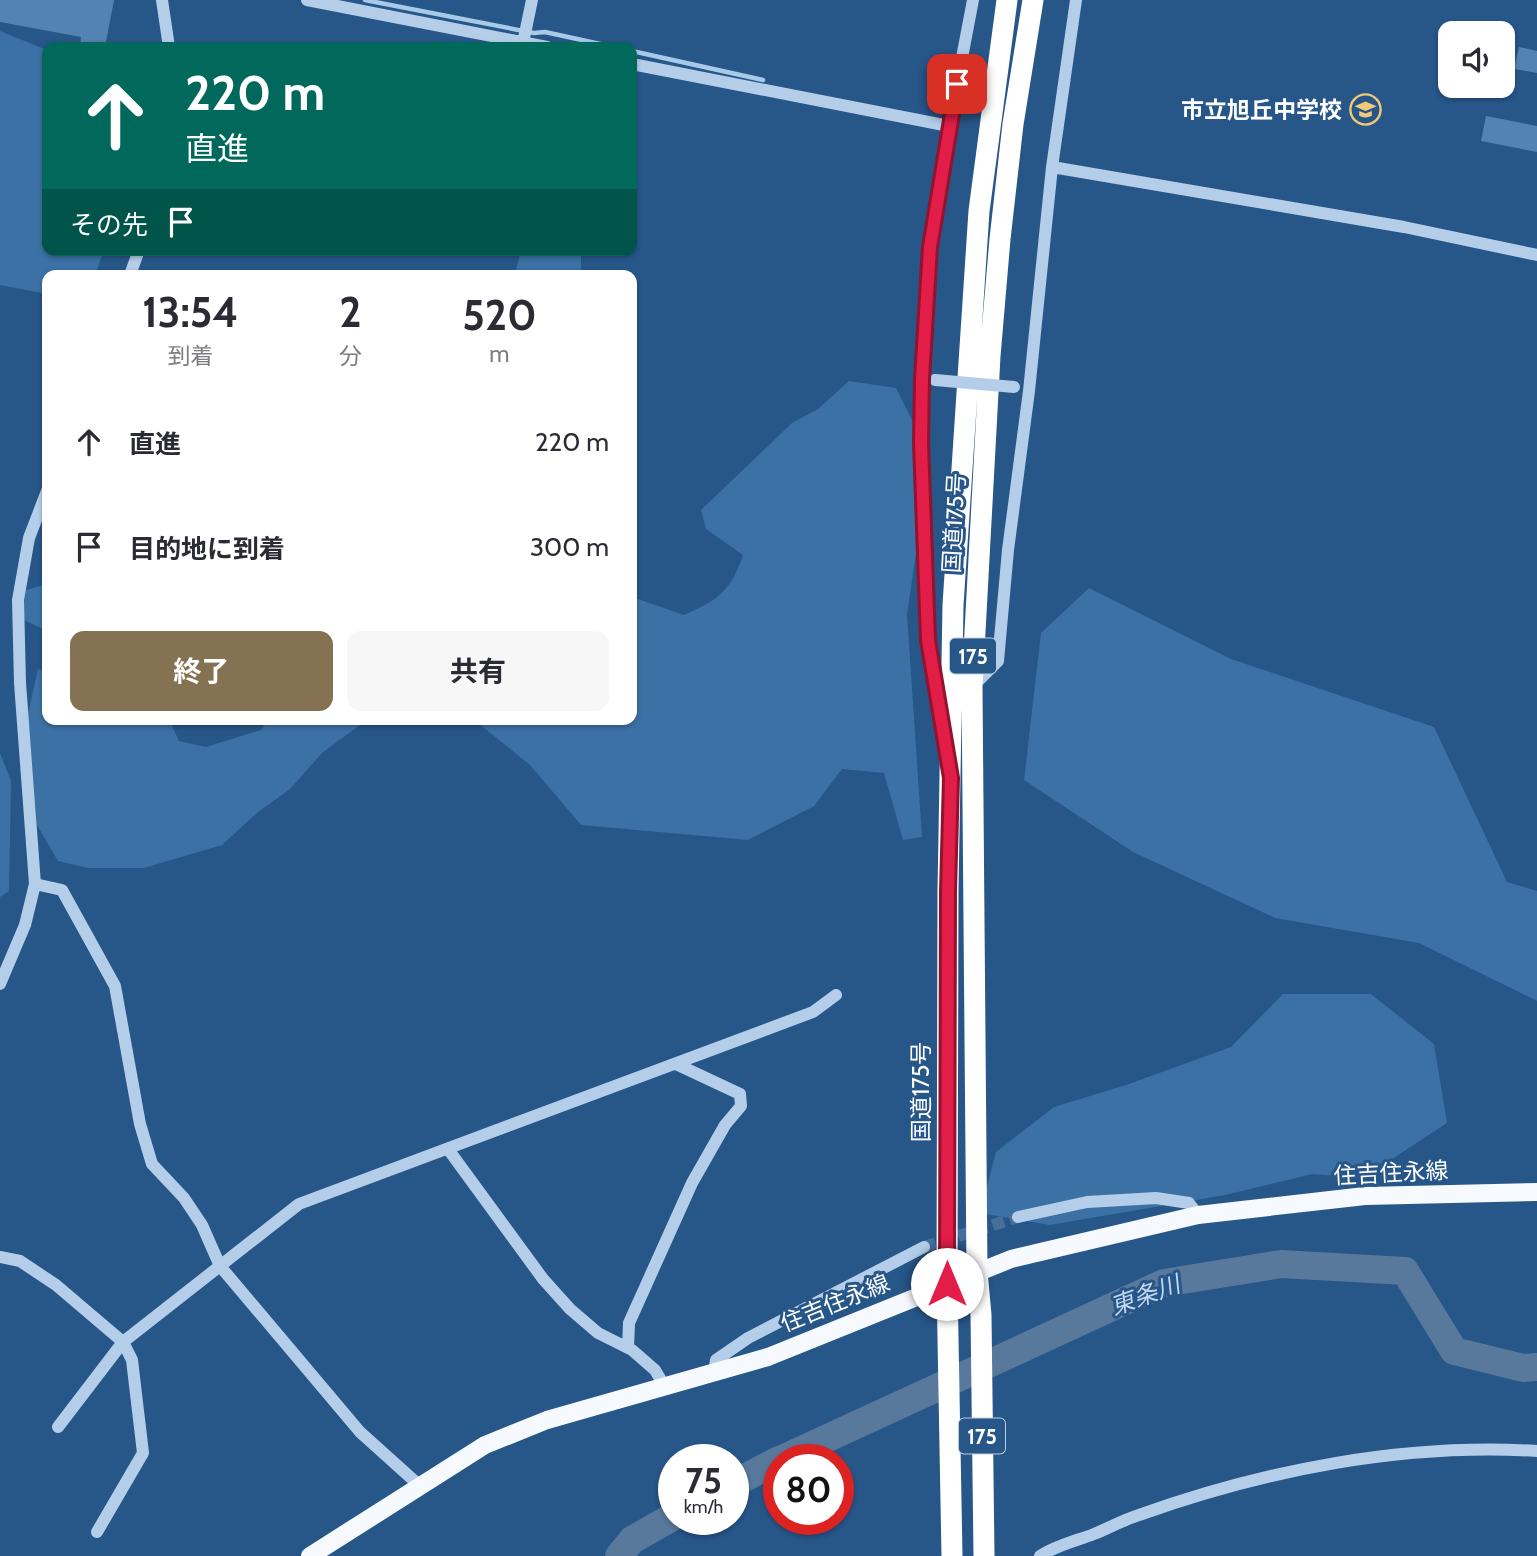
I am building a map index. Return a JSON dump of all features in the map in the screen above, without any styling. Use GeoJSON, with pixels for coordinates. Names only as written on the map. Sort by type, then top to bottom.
{"type":"FeatureCollection","features":[{"type":"Feature","properties":{"kind":"highway","name":"国道175号"},"geometry":{"type":"LineString","coordinates":[[952,1556],[947,1284],[948,905],[953,606],[979,211],[1007,0]]}},
{"type":"Feature","properties":{"kind":"highway","name":"国道175号"},"geometry":{"type":"LineString","coordinates":[[984,1556],[981,1315],[977,1272],[972,687],[986,425],[1000,239],[1013,124],[1033,0]]}},
{"type":"Feature","properties":{"kind":"main road","name":"住吉住永線"},"geometry":{"type":"LineString","coordinates":[[310,1556],[485,1445],[547,1420],[768,1357],[1011,1259],[1198,1215],[1365,1196],[1537,1192]]}},
{"type":"Feature","properties":{"kind":"street"},"geometry":{"type":"LineString","coordinates":[[162,0],[168,42]]}},
{"type":"Feature","properties":{"kind":"street"},"geometry":{"type":"LineString","coordinates":[[307,0],[518,42]]}},
{"type":"Feature","properties":{"kind":"street"},"geometry":{"type":"LineString","coordinates":[[523,42],[532,0]]}},
{"type":"Feature","properties":{"kind":"street"},"geometry":{"type":"LineString","coordinates":[[951,778],[928,640],[921,443],[929,380],[930,247],[973,0]]}},
{"type":"Feature","properties":{"kind":"street"},"geometry":{"type":"LineString","coordinates":[[972,687],[998,661],[1008,550],[1029,391],[1052,167],[1076,0]]}},
{"type":"Feature","properties":{"kind":"street"},"geometry":{"type":"LineString","coordinates":[[637,65],[949,126]]}},
{"type":"Feature","properties":{"kind":"street"},"geometry":{"type":"LineString","coordinates":[[1052,167],[1405,227],[1537,255]]}},
{"type":"Feature","properties":{"kind":"street"},"geometry":{"type":"LineString","coordinates":[[929,380],[1014,387],[1029,391]]}},
{"type":"Feature","properties":{"kind":"street"},"geometry":{"type":"LineString","coordinates":[[0,984],[25,925],[35,884],[20,684],[18,600],[29,538],[42,504]]}},
{"type":"Feature","properties":{"kind":"street"},"geometry":{"type":"LineString","coordinates":[[35,884],[62,890],[115,986],[140,1124],[152,1164],[184,1198],[202,1225],[220,1266],[360,1432],[421,1486]]}},
{"type":"Feature","properties":{"kind":"street"},"geometry":{"type":"LineString","coordinates":[[58,1427],[123,1342],[299,1205],[813,1012],[836,995]]}},
{"type":"Feature","properties":{"kind":"street"},"geometry":{"type":"LineString","coordinates":[[628,1348],[629,1323],[692,1184],[725,1125],[741,1106],[740,1094],[676,1063]]}},
{"type":"Feature","properties":{"kind":"street"},"geometry":{"type":"LineString","coordinates":[[448,1149],[543,1279],[561,1299],[598,1333],[628,1348],[655,1370],[665,1387]]}},
{"type":"Feature","properties":{"kind":"street"},"geometry":{"type":"LineString","coordinates":[[1018,1217],[1087,1202],[1156,1198],[1189,1203],[1198,1215]]}},
{"type":"Feature","properties":{"kind":"street"},"geometry":{"type":"LineString","coordinates":[[715,1373],[716,1360],[748,1338],[924,1247]]}},
{"type":"Feature","properties":{"kind":"street"},"geometry":{"type":"LineString","coordinates":[[0,1256],[20,1261],[56,1285],[123,1342],[132,1360],[143,1453],[97,1532]]}},
{"type":"Feature","properties":{"kind":"street"},"geometry":{"type":"LineString","coordinates":[[1040,1556],[1137,1515],[1247,1481],[1322,1466],[1449,1450],[1537,1451]]}},
{"type":"Feature","properties":{"kind":"shaded area"},"geometry":{"type":"Polygon","coordinates":[[[0,31],[42,48],[42,256],[102,256],[97,270],[42,270],[42,293],[0,285],[0,31]]]}},
{"type":"Feature","properties":{"kind":"shaded area"},"geometry":{"type":"Polygon","coordinates":[[[520,256],[581,256],[581,270],[516,270],[520,256]]]}},
{"type":"Feature","properties":{"kind":"shaded area"},"geometry":{"type":"Polygon","coordinates":[[[849,381],[896,388],[914,424],[920,527],[907,614],[922,837],[903,840],[884,773],[842,769],[814,806],[748,840],[581,825],[530,765],[480,725],[637,725],[637,599],[684,615],[722,593],[734,577],[743,555],[706,529],[701,510],[792,423],[818,409],[849,381]]]}},
{"type":"Feature","properties":{"kind":"shaded area"},"geometry":{"type":"Polygon","coordinates":[[[42,585],[42,629],[22,619],[26,590],[42,585]]]}},
{"type":"Feature","properties":{"kind":"shaded area"},"geometry":{"type":"Polygon","coordinates":[[[1089,588],[1231,659],[1434,727],[1507,882],[1537,891],[1537,1001],[1419,943],[1275,918],[1133,852],[1024,780],[1041,633],[1089,588]]]}},
{"type":"Feature","properties":{"kind":"shaded area"},"geometry":{"type":"Polygon","coordinates":[[[38,669],[42,670],[42,725],[172,725],[179,741],[206,747],[261,730],[264,725],[360,725],[322,753],[290,789],[258,812],[222,845],[144,868],[88,868],[58,861],[37,825],[28,714],[38,669]]]}},
{"type":"Feature","properties":{"kind":"shaded area"},"geometry":{"type":"Polygon","coordinates":[[[0,753],[11,781],[9,891],[0,897],[0,753]]]}},
{"type":"Feature","properties":{"kind":"shaded area"},"geometry":{"type":"Polygon","coordinates":[[[1283,994],[1371,994],[1434,1044],[1447,1123],[1363,1178],[1312,1174],[1225,1195],[1050,1225],[980,1213],[996,1152],[1054,1107],[1126,1085],[1231,1047],[1283,994]]]}},
{"type":"Feature","properties":{"kind":"building"},"geometry":{"type":"Polygon","coordinates":[[[0,0],[114,0],[106,42],[80,42],[81,37],[0,22],[0,0]]]}},
{"type":"Feature","properties":{"kind":"building"},"geometry":{"type":"Polygon","coordinates":[[[1519,47],[1537,51],[1537,73],[1515,69],[1519,47]]]}},
{"type":"Feature","properties":{"kind":"building"},"geometry":{"type":"Polygon","coordinates":[[[1486,116],[1537,126],[1537,152],[1481,141],[1486,116]]]}},
{"type":"Feature","properties":{"kind":"waterway"},"geometry":{"type":"LineString","coordinates":[[365,0],[591,42]]}},
{"type":"Feature","properties":{"kind":"waterway"},"geometry":{"type":"LineString","coordinates":[[637,52],[763,80]]}},
{"type":"Feature","properties":{"kind":"waterway","name":"東条川"},"geometry":{"type":"LineString","coordinates":[[815,1444],[1164,1283],[1281,1264],[1405,1271],[1454,1351],[1523,1368],[1537,1367]]}},
{"type":"Feature","properties":{"kind":"waterway","name":"東条川"},"geometry":{"type":"LineString","coordinates":[[749,1476],[763,1468]]}},
{"type":"Feature","properties":{"kind":"waterway","name":"東条川"},"geometry":{"type":"LineString","coordinates":[[619,1556],[632,1540],[658,1525]]}},
{"type":"Feature","properties":{"kind":"tunnel"},"geometry":{"type":"LineString","coordinates":[[924,1247],[1018,1217]]}},
{"type":"Feature","properties":{"kind":"place","name":"市立旭丘中学校"},"geometry":{"type":"Point","coordinates":[1365,110]}},
{"type":"Feature","properties":{"kind":"route"},"geometry":{"type":"LineString","coordinates":[[947,1284],[948,891],[951,778],[928,640],[921,443],[930,247],[957,84]]}}]}
